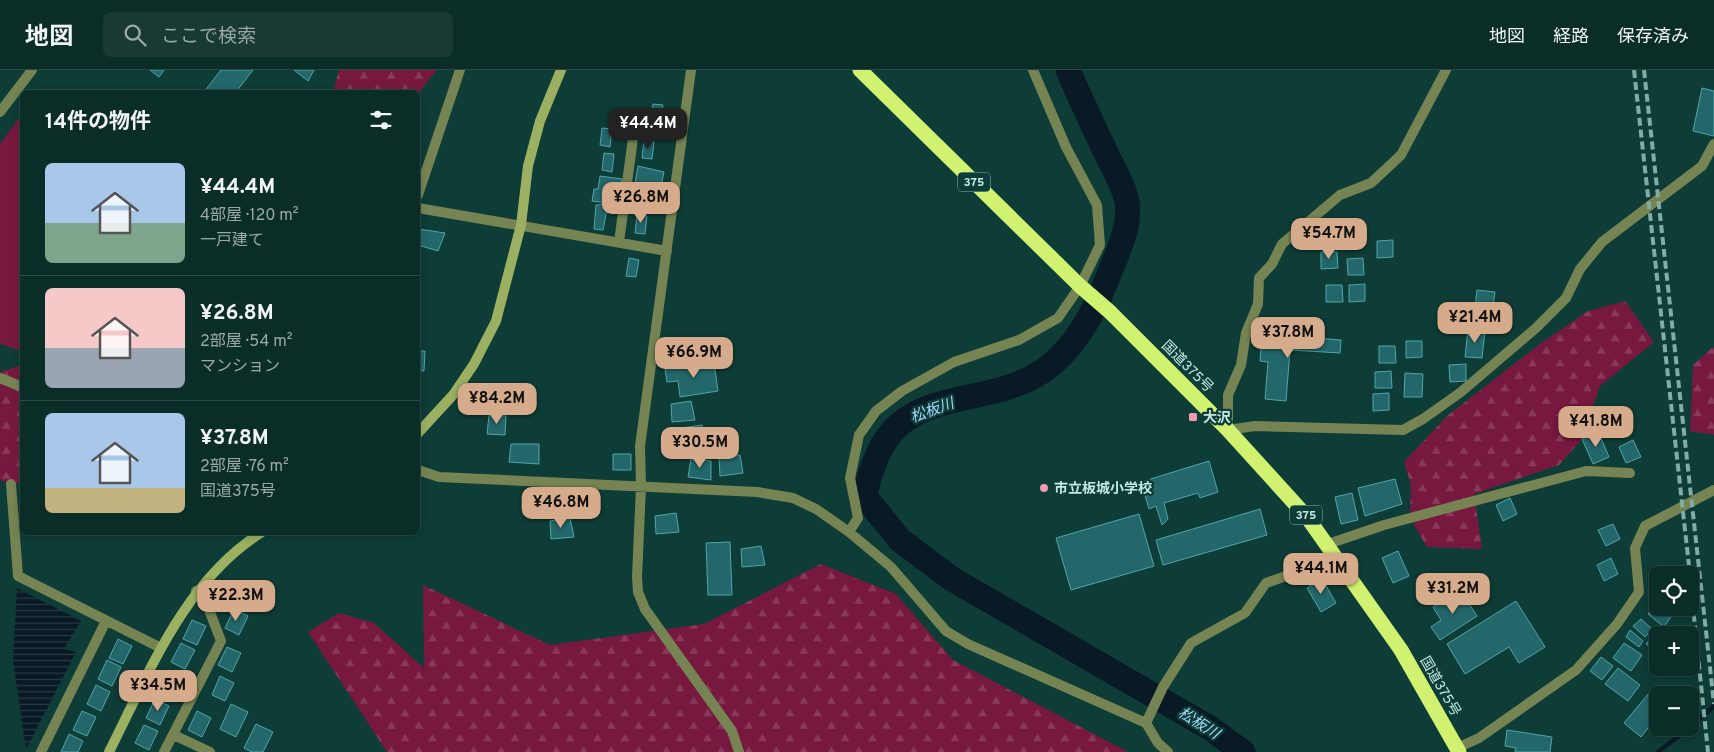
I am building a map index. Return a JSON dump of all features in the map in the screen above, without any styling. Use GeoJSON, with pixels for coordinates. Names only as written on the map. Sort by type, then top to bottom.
{"type":"FeatureCollection","features":[{"type":"Feature","properties":{"kind":"highway","name":"国道375号"},"geometry":{"type":"LineString","coordinates":[[860,70],[1085,290],[1110,312],[1228,430],[1307,517],[1402,650],[1458,750]]}},
{"type":"Feature","properties":{"kind":"street"},"geometry":{"type":"LineString","coordinates":[[0,112],[32,70]]}},
{"type":"Feature","properties":{"kind":"street"},"geometry":{"type":"LineString","coordinates":[[420,189],[460,70]]}},
{"type":"Feature","properties":{"kind":"street"},"geometry":{"type":"LineString","coordinates":[[420,431],[453,395],[474,364],[496,321],[521,225],[528,166],[540,121],[561,70]]}},
{"type":"Feature","properties":{"kind":"street"},"geometry":{"type":"LineString","coordinates":[[691,70],[640,446],[641,487],[638,592],[645,609],[663,638],[732,731],[739,752]]}},
{"type":"Feature","properties":{"kind":"street"},"geometry":{"type":"LineString","coordinates":[[849,532],[858,518],[850,478],[859,435],[876,411],[902,391],[954,362],[1019,340],[1058,318],[1085,290],[1100,245],[1097,205],[1066,147],[1033,70]]}},
{"type":"Feature","properties":{"kind":"street"},"geometry":{"type":"LineString","coordinates":[[1446,70],[1401,155],[1372,183],[1340,195],[1282,244],[1272,264],[1260,278],[1258,304],[1246,333],[1241,365],[1228,396],[1228,430],[1255,426],[1402,430],[1423,419],[1461,392],[1536,328],[1566,298],[1580,269],[1602,242],[1702,166],[1714,144]]}},
{"type":"Feature","properties":{"kind":"street"},"geometry":{"type":"LineString","coordinates":[[619,242],[634,131],[682,136]]}},
{"type":"Feature","properties":{"kind":"street"},"geometry":{"type":"LineString","coordinates":[[420,208],[667,251]]}},
{"type":"Feature","properties":{"kind":"street"},"geometry":{"type":"LineString","coordinates":[[0,378],[20,386]]}},
{"type":"Feature","properties":{"kind":"street"},"geometry":{"type":"LineString","coordinates":[[420,471],[439,476],[758,492],[793,498],[816,509],[849,532],[891,568],[946,631],[968,644],[1146,722],[1158,744],[1168,752]]}},
{"type":"Feature","properties":{"kind":"street"},"geometry":{"type":"LineString","coordinates":[[1328,544],[1384,525],[1586,471],[1630,473]]}},
{"type":"Feature","properties":{"kind":"street"},"geometry":{"type":"LineString","coordinates":[[10,484],[18,576],[106,622],[161,648]]}},
{"type":"Feature","properties":{"kind":"street"},"geometry":{"type":"LineString","coordinates":[[1458,750],[1479,738],[1576,670],[1617,624],[1639,592],[1635,548],[1645,526],[1714,490]]}},
{"type":"Feature","properties":{"kind":"street"},"geometry":{"type":"LineString","coordinates":[[109,752],[161,648],[196,591],[245,543],[257,535]]}},
{"type":"Feature","properties":{"kind":"street"},"geometry":{"type":"LineString","coordinates":[[1146,722],[1163,687],[1191,643],[1245,613],[1266,583],[1337,558]]}},
{"type":"Feature","properties":{"kind":"street"},"geometry":{"type":"LineString","coordinates":[[164,752],[221,641],[208,607],[196,591]]}},
{"type":"Feature","properties":{"kind":"street"},"geometry":{"type":"LineString","coordinates":[[41,752],[106,622]]}},
{"type":"Feature","properties":{"kind":"street"},"geometry":{"type":"LineString","coordinates":[[174,735],[210,752]]}},
{"type":"Feature","properties":{"kind":"green space"},"geometry":{"type":"Polygon","coordinates":[[[339,70],[437,70],[420,91],[334,90],[339,70]]]}},
{"type":"Feature","properties":{"kind":"green space"},"geometry":{"type":"Polygon","coordinates":[[[20,117],[20,350],[0,344],[0,144],[20,117]]]}},
{"type":"Feature","properties":{"kind":"green space"},"geometry":{"type":"Polygon","coordinates":[[[1625,301],[1654,342],[1600,386],[1582,439],[1559,465],[1474,494],[1482,549],[1427,547],[1410,518],[1411,485],[1404,462],[1447,416],[1540,344],[1588,311],[1625,301]]]}},
{"type":"Feature","properties":{"kind":"green space"},"geometry":{"type":"Polygon","coordinates":[[[1714,348],[1714,435],[1690,431],[1693,365],[1714,348]]]}},
{"type":"Feature","properties":{"kind":"green space"},"geometry":{"type":"Polygon","coordinates":[[[20,366],[20,483],[11,484],[0,480],[0,372],[20,366]]]}},
{"type":"Feature","properties":{"kind":"green space"},"geometry":{"type":"Polygon","coordinates":[[[821,564],[896,594],[953,660],[1128,752],[387,752],[308,632],[339,613],[374,623],[424,668],[423,585],[550,645],[704,624],[821,564]]]}},
{"type":"Feature","properties":{"kind":"water"},"geometry":{"type":"Polygon","coordinates":[[[17,588],[81,621],[64,649],[76,652],[26,749],[13,661],[17,588]]]}},
{"type":"Feature","properties":{"kind":"building"},"geometry":{"type":"Polygon","coordinates":[[[150,70],[164,70],[159,77],[150,70]]]}},
{"type":"Feature","properties":{"kind":"building"},"geometry":{"type":"Polygon","coordinates":[[[221,70],[253,70],[238,90],[206,90],[221,70]]]}},
{"type":"Feature","properties":{"kind":"building"},"geometry":{"type":"Polygon","coordinates":[[[294,70],[314,70],[308,81],[294,70]]]}},
{"type":"Feature","properties":{"kind":"building"},"geometry":{"type":"Polygon","coordinates":[[[1702,88],[1714,91],[1714,136],[1693,131],[1702,88]]]}},
{"type":"Feature","properties":{"kind":"building"},"geometry":{"type":"Polygon","coordinates":[[[653,104],[663,105],[660,123],[650,122],[653,104]]]}},
{"type":"Feature","properties":{"kind":"building"},"geometry":{"type":"Polygon","coordinates":[[[602,128],[612,129],[610,147],[600,145],[602,128]]]}},
{"type":"Feature","properties":{"kind":"building"},"geometry":{"type":"Polygon","coordinates":[[[644,140],[654,142],[652,159],[642,158],[644,140]]]}},
{"type":"Feature","properties":{"kind":"building"},"geometry":{"type":"Polygon","coordinates":[[[604,153],[614,154],[612,172],[602,170],[604,153]]]}},
{"type":"Feature","properties":{"kind":"building"},"geometry":{"type":"Polygon","coordinates":[[[638,166],[664,172],[661,186],[635,184],[638,166]]]}},
{"type":"Feature","properties":{"kind":"building"},"geometry":{"type":"Polygon","coordinates":[[[600,176],[622,179],[620,191],[609,189],[607,203],[592,201],[594,189],[598,189],[600,176]]]}},
{"type":"Feature","properties":{"kind":"building"},"geometry":{"type":"Polygon","coordinates":[[[608,204],[603,230],[594,229],[596,205],[608,204]]]}},
{"type":"Feature","properties":{"kind":"building"},"geometry":{"type":"Polygon","coordinates":[[[637,215],[647,216],[645,234],[635,233],[637,215]]]}},
{"type":"Feature","properties":{"kind":"building"},"geometry":{"type":"Polygon","coordinates":[[[1365,227],[1365,244],[1349,245],[1349,228],[1365,227]]]}},
{"type":"Feature","properties":{"kind":"building"},"geometry":{"type":"Polygon","coordinates":[[[420,229],[445,233],[438,251],[420,246],[420,229]]]}},
{"type":"Feature","properties":{"kind":"building"},"geometry":{"type":"Polygon","coordinates":[[[1393,240],[1393,257],[1377,258],[1377,241],[1393,240]]]}},
{"type":"Feature","properties":{"kind":"building"},"geometry":{"type":"Polygon","coordinates":[[[1321,252],[1337,252],[1338,268],[1321,269],[1321,252]]]}},
{"type":"Feature","properties":{"kind":"building"},"geometry":{"type":"Polygon","coordinates":[[[629,258],[639,260],[636,277],[626,276],[629,258]]]}},
{"type":"Feature","properties":{"kind":"building"},"geometry":{"type":"Polygon","coordinates":[[[1363,258],[1364,275],[1348,275],[1347,259],[1363,258]]]}},
{"type":"Feature","properties":{"kind":"building"},"geometry":{"type":"Polygon","coordinates":[[[1365,284],[1365,301],[1349,302],[1349,285],[1365,284]]]}},
{"type":"Feature","properties":{"kind":"building"},"geometry":{"type":"Polygon","coordinates":[[[1326,285],[1342,285],[1343,302],[1326,302],[1326,285]]]}},
{"type":"Feature","properties":{"kind":"building"},"geometry":{"type":"Polygon","coordinates":[[[1477,290],[1495,292],[1491,320],[1474,318],[1477,290]]]}},
{"type":"Feature","properties":{"kind":"building"},"geometry":{"type":"Polygon","coordinates":[[[1468,329],[1485,331],[1482,358],[1465,357],[1468,329]]]}},
{"type":"Feature","properties":{"kind":"building"},"geometry":{"type":"Polygon","coordinates":[[[1262,334],[1341,340],[1340,353],[1290,350],[1286,401],[1265,399],[1268,362],[1260,361],[1262,334]]]}},
{"type":"Feature","properties":{"kind":"building"},"geometry":{"type":"Polygon","coordinates":[[[1406,341],[1422,341],[1422,357],[1406,358],[1406,341]]]}},
{"type":"Feature","properties":{"kind":"building"},"geometry":{"type":"Polygon","coordinates":[[[1379,346],[1395,346],[1396,363],[1379,363],[1379,346]]]}},
{"type":"Feature","properties":{"kind":"building"},"geometry":{"type":"Polygon","coordinates":[[[420,351],[425,351],[424,371],[420,370],[420,351]]]}},
{"type":"Feature","properties":{"kind":"building"},"geometry":{"type":"Polygon","coordinates":[[[714,362],[718,391],[680,397],[678,381],[667,382],[665,369],[714,362]]]}},
{"type":"Feature","properties":{"kind":"building"},"geometry":{"type":"Polygon","coordinates":[[[1466,364],[1466,381],[1450,382],[1449,365],[1466,364]]]}},
{"type":"Feature","properties":{"kind":"building"},"geometry":{"type":"Polygon","coordinates":[[[1391,371],[1392,388],[1375,388],[1375,372],[1391,371]]]}},
{"type":"Feature","properties":{"kind":"building"},"geometry":{"type":"Polygon","coordinates":[[[1405,373],[1423,374],[1422,397],[1404,397],[1405,373]]]}},
{"type":"Feature","properties":{"kind":"building"},"geometry":{"type":"Polygon","coordinates":[[[1389,393],[1389,410],[1373,411],[1373,394],[1389,393]]]}},
{"type":"Feature","properties":{"kind":"building"},"geometry":{"type":"Polygon","coordinates":[[[691,401],[695,420],[672,422],[671,404],[691,401]]]}},
{"type":"Feature","properties":{"kind":"building"},"geometry":{"type":"Polygon","coordinates":[[[489,415],[506,416],[505,435],[487,434],[489,415]]]}},
{"type":"Feature","properties":{"kind":"building"},"geometry":{"type":"Polygon","coordinates":[[[1616,416],[1624,432],[1610,438],[1602,422],[1616,416]]]}},
{"type":"Feature","properties":{"kind":"building"},"geometry":{"type":"Polygon","coordinates":[[[702,425],[705,444],[682,446],[681,428],[702,425]]]}},
{"type":"Feature","properties":{"kind":"building"},"geometry":{"type":"Polygon","coordinates":[[[1598,431],[1609,457],[1593,464],[1582,439],[1598,431]]]}},
{"type":"Feature","properties":{"kind":"building"},"geometry":{"type":"Polygon","coordinates":[[[1633,440],[1641,457],[1626,463],[1619,447],[1633,440]]]}},
{"type":"Feature","properties":{"kind":"building"},"geometry":{"type":"Polygon","coordinates":[[[511,444],[539,444],[539,464],[509,462],[511,444]]]}},
{"type":"Feature","properties":{"kind":"building"},"geometry":{"type":"Polygon","coordinates":[[[613,454],[631,454],[631,470],[613,470],[613,454]]]}},
{"type":"Feature","properties":{"kind":"building"},"geometry":{"type":"Polygon","coordinates":[[[740,455],[743,473],[720,476],[719,457],[740,455]]]}},
{"type":"Feature","properties":{"kind":"building"},"geometry":{"type":"Polygon","coordinates":[[[691,459],[711,461],[711,480],[688,477],[691,459]]]}},
{"type":"Feature","properties":{"kind":"building"},"geometry":{"type":"Polygon","coordinates":[[[1209,461],[1218,492],[1200,498],[1198,493],[1164,503],[1168,519],[1162,525],[1156,506],[1149,509],[1141,482],[1209,461]]]}},
{"type":"Feature","properties":{"kind":"building"},"geometry":{"type":"Polygon","coordinates":[[[1395,479],[1402,504],[1365,516],[1358,488],[1395,479]]]}},
{"type":"Feature","properties":{"kind":"building"},"geometry":{"type":"Polygon","coordinates":[[[1352,493],[1358,520],[1341,524],[1335,497],[1352,493]]]}},
{"type":"Feature","properties":{"kind":"building"},"geometry":{"type":"Polygon","coordinates":[[[1510,498],[1517,514],[1503,521],[1496,505],[1510,498]]]}},
{"type":"Feature","properties":{"kind":"building"},"geometry":{"type":"Polygon","coordinates":[[[1260,509],[1267,535],[1163,565],[1156,540],[1260,509]]]}},
{"type":"Feature","properties":{"kind":"building"},"geometry":{"type":"Polygon","coordinates":[[[676,513],[679,532],[656,534],[655,516],[676,513]]]}},
{"type":"Feature","properties":{"kind":"building"},"geometry":{"type":"Polygon","coordinates":[[[1139,514],[1154,566],[1071,590],[1056,538],[1139,514]]]}},
{"type":"Feature","properties":{"kind":"building"},"geometry":{"type":"Polygon","coordinates":[[[570,518],[574,537],[551,539],[550,521],[570,518]]]}},
{"type":"Feature","properties":{"kind":"building"},"geometry":{"type":"Polygon","coordinates":[[[1613,524],[1620,539],[1606,546],[1598,530],[1613,524]]]}},
{"type":"Feature","properties":{"kind":"building"},"geometry":{"type":"Polygon","coordinates":[[[730,542],[732,595],[708,595],[706,543],[730,542]]]}},
{"type":"Feature","properties":{"kind":"building"},"geometry":{"type":"Polygon","coordinates":[[[761,546],[765,565],[742,567],[741,549],[761,546]]]}},
{"type":"Feature","properties":{"kind":"building"},"geometry":{"type":"Polygon","coordinates":[[[1398,551],[1409,576],[1393,583],[1382,558],[1398,551]]]}},
{"type":"Feature","properties":{"kind":"building"},"geometry":{"type":"Polygon","coordinates":[[[1611,558],[1618,574],[1604,581],[1597,565],[1611,558]]]}},
{"type":"Feature","properties":{"kind":"building"},"geometry":{"type":"Polygon","coordinates":[[[1322,579],[1336,603],[1321,612],[1307,588],[1322,579]]]}},
{"type":"Feature","properties":{"kind":"building"},"geometry":{"type":"Polygon","coordinates":[[[232,582],[237,602],[222,606],[217,585],[232,582]]]}},
{"type":"Feature","properties":{"kind":"building"},"geometry":{"type":"Polygon","coordinates":[[[1460,590],[1477,616],[1440,640],[1431,627],[1441,620],[1433,607],[1460,590]]]}},
{"type":"Feature","properties":{"kind":"building"},"geometry":{"type":"Polygon","coordinates":[[[1516,601],[1545,647],[1519,663],[1509,647],[1465,674],[1447,644],[1516,601]]]}},
{"type":"Feature","properties":{"kind":"building"},"geometry":{"type":"Polygon","coordinates":[[[234,609],[248,616],[239,635],[225,628],[234,609]]]}},
{"type":"Feature","properties":{"kind":"building"},"geometry":{"type":"Polygon","coordinates":[[[1650,616],[1672,616],[1663,626],[1650,616]]]}},
{"type":"Feature","properties":{"kind":"building"},"geometry":{"type":"Polygon","coordinates":[[[1641,619],[1649,626],[1649,632],[1645,637],[1633,626],[1641,619]]]}},
{"type":"Feature","properties":{"kind":"building"},"geometry":{"type":"Polygon","coordinates":[[[192,620],[206,626],[197,645],[183,639],[192,620]]]}},
{"type":"Feature","properties":{"kind":"building"},"geometry":{"type":"Polygon","coordinates":[[[1630,630],[1643,641],[1639,647],[1626,637],[1630,630]]]}},
{"type":"Feature","properties":{"kind":"building"},"geometry":{"type":"Polygon","coordinates":[[[118,639],[132,646],[123,664],[109,658],[118,639]]]}},
{"type":"Feature","properties":{"kind":"building"},"geometry":{"type":"Polygon","coordinates":[[[181,643],[195,650],[185,669],[171,662],[181,643]]]}},
{"type":"Feature","properties":{"kind":"building"},"geometry":{"type":"Polygon","coordinates":[[[1624,643],[1642,655],[1631,671],[1613,658],[1624,643]]]}},
{"type":"Feature","properties":{"kind":"building"},"geometry":{"type":"Polygon","coordinates":[[[227,647],[241,653],[232,672],[218,665],[227,647]]]}},
{"type":"Feature","properties":{"kind":"building"},"geometry":{"type":"Polygon","coordinates":[[[1601,657],[1613,666],[1602,680],[1590,671],[1601,657]]]}},
{"type":"Feature","properties":{"kind":"building"},"geometry":{"type":"Polygon","coordinates":[[[107,660],[121,667],[112,686],[98,679],[107,660]]]}},
{"type":"Feature","properties":{"kind":"building"},"geometry":{"type":"Polygon","coordinates":[[[1618,668],[1640,685],[1628,701],[1605,684],[1618,668]]]}},
{"type":"Feature","properties":{"kind":"building"},"geometry":{"type":"Polygon","coordinates":[[[169,670],[183,676],[174,695],[160,688],[169,670]]]}},
{"type":"Feature","properties":{"kind":"building"},"geometry":{"type":"Polygon","coordinates":[[[220,676],[234,683],[225,701],[212,695],[220,676]]]}},
{"type":"Feature","properties":{"kind":"building"},"geometry":{"type":"Polygon","coordinates":[[[96,685],[110,692],[101,711],[87,704],[96,685]]]}},
{"type":"Feature","properties":{"kind":"building"},"geometry":{"type":"Polygon","coordinates":[[[1649,693],[1649,727],[1641,737],[1624,723],[1649,693]]]}},
{"type":"Feature","properties":{"kind":"building"},"geometry":{"type":"Polygon","coordinates":[[[155,699],[169,706],[160,725],[146,718],[155,699]]]}},
{"type":"Feature","properties":{"kind":"building"},"geometry":{"type":"Polygon","coordinates":[[[231,704],[248,712],[236,737],[220,729],[231,704]]]}},
{"type":"Feature","properties":{"kind":"building"},"geometry":{"type":"Polygon","coordinates":[[[82,711],[96,717],[87,736],[73,730],[82,711]]]}},
{"type":"Feature","properties":{"kind":"building"},"geometry":{"type":"Polygon","coordinates":[[[197,711],[211,718],[202,737],[188,730],[197,711]]]}},
{"type":"Feature","properties":{"kind":"building"},"geometry":{"type":"Polygon","coordinates":[[[256,724],[273,732],[263,752],[252,752],[244,748],[256,724]]]}},
{"type":"Feature","properties":{"kind":"building"},"geometry":{"type":"Polygon","coordinates":[[[144,725],[158,731],[149,750],[135,743],[144,725]]]}},
{"type":"Feature","properties":{"kind":"building"},"geometry":{"type":"Polygon","coordinates":[[[1507,730],[1552,737],[1550,752],[1515,752],[1516,748],[1505,746],[1507,730]]]}},
{"type":"Feature","properties":{"kind":"building"},"geometry":{"type":"Polygon","coordinates":[[[69,734],[83,741],[78,752],[61,752],[69,734]]]}},
{"type":"Feature","properties":{"kind":"waterway","name":"松板川"},"geometry":{"type":"LineString","coordinates":[[1068,70],[1121,183],[1127,202],[1127,221],[1123,239],[1096,304],[1079,334],[1069,347],[1058,359],[1031,378],[1011,386],[945,402],[925,409],[906,419],[890,434],[878,454],[870,475],[865,497],[900,540],[952,579],[1210,728],[1243,752]]}},
{"type":"Feature","properties":{"kind":"waterway"},"geometry":{"type":"LineString","coordinates":[[1699,719],[1714,706]]}},
{"type":"Feature","properties":{"kind":"waterway"},"geometry":{"type":"LineString","coordinates":[[1658,752],[1679,736]]}},
{"type":"Feature","properties":{"kind":"railway"},"geometry":{"type":"LineString","coordinates":[[1634,70],[1689,566]]}},
{"type":"Feature","properties":{"kind":"railway"},"geometry":{"type":"LineString","coordinates":[[1644,70],[1714,704]]}},
{"type":"Feature","properties":{"kind":"railway"},"geometry":{"type":"LineString","coordinates":[[1694,616],[1708,752]]}},
{"type":"Feature","properties":{"kind":"place","name":"大沢"},"geometry":{"type":"Point","coordinates":[1193,417]}},
{"type":"Feature","properties":{"kind":"place","name":"市立板城小学校"},"geometry":{"type":"Point","coordinates":[1044,488]}}]}
